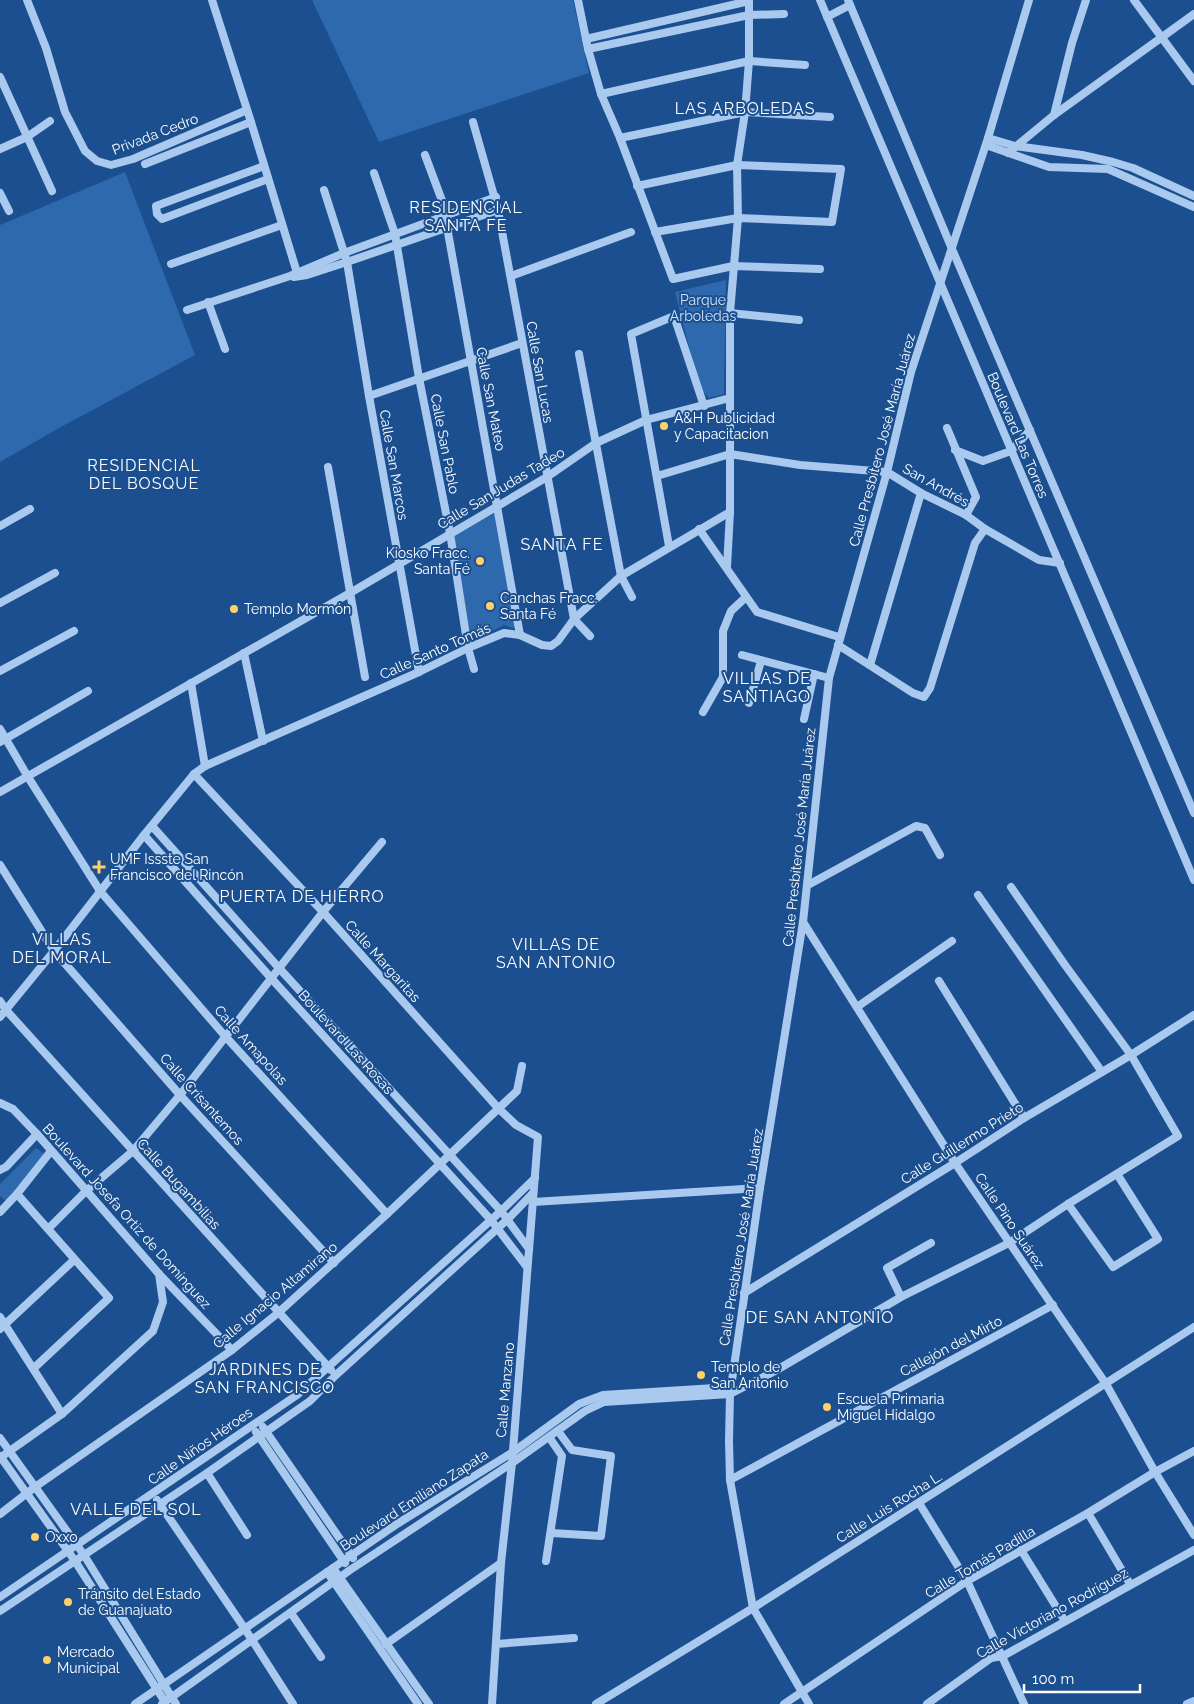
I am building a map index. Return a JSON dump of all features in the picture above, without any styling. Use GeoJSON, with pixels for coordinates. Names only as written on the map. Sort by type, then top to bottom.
{"type":"FeatureCollection","features":[{"type":"Feature","properties":{"kind":"street","name":"Privada Cedro"},"geometry":{"type":"LineString","coordinates":[[28,0],[46,48],[65,112],[85,151],[97,161],[111,165],[133,159],[247,110]]}},
{"type":"Feature","properties":{"kind":"street"},"geometry":{"type":"LineString","coordinates":[[212,0],[282,225],[295,276]]}},
{"type":"Feature","properties":{"kind":"street"},"geometry":{"type":"LineString","coordinates":[[578,0],[588,49],[601,94],[620,138],[673,279],[734,266],[820,269]]}},
{"type":"Feature","properties":{"kind":"street"},"geometry":{"type":"LineString","coordinates":[[586,39],[749,0],[749,61],[745,112],[737,165],[738,218],[730,313],[730,512],[727,567]]}},
{"type":"Feature","properties":{"kind":"street","name":"Boulevard Las Torres"},"geometry":{"type":"LineString","coordinates":[[820,0],[1194,880]]}},
{"type":"Feature","properties":{"kind":"street","name":"Calle Presbítero José María Juárez"},"geometry":{"type":"LineString","coordinates":[[753,1608],[730,1480],[728,1441],[731,1390],[760,1188],[803,922],[829,678],[887,472],[911,372],[987,141],[1029,0]]}},
{"type":"Feature","properties":{"kind":"street"},"geometry":{"type":"LineString","coordinates":[[1054,115],[1072,44],[1086,0]]}},
{"type":"Feature","properties":{"kind":"street"},"geometry":{"type":"LineString","coordinates":[[1134,0],[1194,81]]}},
{"type":"Feature","properties":{"kind":"street"},"geometry":{"type":"LineString","coordinates":[[827,17],[849,2]]}},
{"type":"Feature","properties":{"kind":"street","name":"Boulevard Las Torres"},"geometry":{"type":"LineString","coordinates":[[849,2],[1028,432],[1194,813]]}},
{"type":"Feature","properties":{"kind":"street"},"geometry":{"type":"LineString","coordinates":[[588,49],[749,15],[784,14]]}},
{"type":"Feature","properties":{"kind":"street"},"geometry":{"type":"LineString","coordinates":[[1008,153],[1054,115],[1194,14]]}},
{"type":"Feature","properties":{"kind":"street"},"geometry":{"type":"LineString","coordinates":[[601,94],[749,61],[805,65]]}},
{"type":"Feature","properties":{"kind":"street"},"geometry":{"type":"LineString","coordinates":[[0,77],[52,191]]}},
{"type":"Feature","properties":{"kind":"street"},"geometry":{"type":"LineString","coordinates":[[620,138],[745,112],[830,117]]}},
{"type":"Feature","properties":{"kind":"street"},"geometry":{"type":"LineString","coordinates":[[0,149],[27,137],[50,122]]}},
{"type":"Feature","properties":{"kind":"street","name":"Privada Cedro"},"geometry":{"type":"LineString","coordinates":[[145,164],[251,122]]}},
{"type":"Feature","properties":{"kind":"street","name":"Calle San Lucas"},"geometry":{"type":"LineString","coordinates":[[473,122],[496,197],[574,619]]}},
{"type":"Feature","properties":{"kind":"street"},"geometry":{"type":"LineString","coordinates":[[987,141],[1082,155],[1110,165],[1194,208]]}},
{"type":"Feature","properties":{"kind":"street"},"geometry":{"type":"LineString","coordinates":[[987,141],[1008,153],[1049,167],[1110,165],[1133,168],[1194,196]]}},
{"type":"Feature","properties":{"kind":"street","name":"Calle San Mateo"},"geometry":{"type":"LineString","coordinates":[[425,155],[446,214],[470,360],[520,635]]}},
{"type":"Feature","properties":{"kind":"street"},"geometry":{"type":"LineString","coordinates":[[637,186],[737,165],[841,169],[832,222],[738,218],[655,232]]}},
{"type":"Feature","properties":{"kind":"street"},"geometry":{"type":"LineString","coordinates":[[264,166],[156,206],[157,214],[162,219],[268,179]]}},
{"type":"Feature","properties":{"kind":"street","name":"Calle San Pablo"},"geometry":{"type":"LineString","coordinates":[[374,173],[395,234],[419,378],[450,533],[468,648],[474,669]]}},
{"type":"Feature","properties":{"kind":"street"},"geometry":{"type":"LineString","coordinates":[[209,186],[211,201]]}},
{"type":"Feature","properties":{"kind":"street","name":"Calle San Marcos"},"geometry":{"type":"LineString","coordinates":[[324,190],[347,262],[369,396],[419,672]]}},
{"type":"Feature","properties":{"kind":"street"},"geometry":{"type":"LineString","coordinates":[[1180,201],[1184,192]]}},
{"type":"Feature","properties":{"kind":"street"},"geometry":{"type":"LineString","coordinates":[[0,193],[8,211]]}},
{"type":"Feature","properties":{"kind":"street"},"geometry":{"type":"LineString","coordinates":[[295,276],[344,253],[496,197]]}},
{"type":"Feature","properties":{"kind":"street"},"geometry":{"type":"LineString","coordinates":[[187,310],[208,302],[347,262],[498,210]]}},
{"type":"Feature","properties":{"kind":"street"},"geometry":{"type":"LineString","coordinates":[[171,264],[282,225]]}},
{"type":"Feature","properties":{"kind":"street"},"geometry":{"type":"LineString","coordinates":[[511,276],[632,232]]}},
{"type":"Feature","properties":{"kind":"street"},"geometry":{"type":"LineString","coordinates":[[208,302],[224,349]]}},
{"type":"Feature","properties":{"kind":"street"},"geometry":{"type":"LineString","coordinates":[[730,313],[799,320]]}},
{"type":"Feature","properties":{"kind":"street"},"geometry":{"type":"LineString","coordinates":[[669,546],[631,334],[674,316],[704,406]]}},
{"type":"Feature","properties":{"kind":"street"},"geometry":{"type":"LineString","coordinates":[[369,396],[522,343]]}},
{"type":"Feature","properties":{"kind":"street"},"geometry":{"type":"LineString","coordinates":[[580,354],[621,576],[632,597]]}},
{"type":"Feature","properties":{"kind":"street","name":"Calle San Judas Tadeo"},"geometry":{"type":"LineString","coordinates":[[0,792],[350,593],[547,477],[596,443],[646,420],[730,398]]}},
{"type":"Feature","properties":{"kind":"street"},"geometry":{"type":"LineString","coordinates":[[947,428],[976,497],[966,515]]}},
{"type":"Feature","properties":{"kind":"street"},"geometry":{"type":"LineString","coordinates":[[955,450],[983,461],[1011,451],[1028,432]]}},
{"type":"Feature","properties":{"kind":"street"},"geometry":{"type":"LineString","coordinates":[[657,476],[730,454]]}},
{"type":"Feature","properties":{"kind":"street","name":"San Andrés"},"geometry":{"type":"LineString","coordinates":[[730,454],[800,464],[887,472],[921,493],[966,515],[985,529],[1039,560],[1060,563]]}},
{"type":"Feature","properties":{"kind":"street"},"geometry":{"type":"LineString","coordinates":[[328,467],[365,677]]}},
{"type":"Feature","properties":{"kind":"street"},"geometry":{"type":"LineString","coordinates":[[870,665],[921,493]]}},
{"type":"Feature","properties":{"kind":"street"},"geometry":{"type":"LineString","coordinates":[[0,526],[30,509]]}},
{"type":"Feature","properties":{"kind":"street","name":"Calle Santo Tomás"},"geometry":{"type":"LineString","coordinates":[[0,1017],[144,835],[194,774],[204,766],[504,633],[520,635],[542,645],[551,646],[558,641],[574,619],[621,576],[669,546],[730,512]]}},
{"type":"Feature","properties":{"kind":"street"},"geometry":{"type":"LineString","coordinates":[[699,529],[757,612],[839,641],[870,665],[913,693],[924,697],[930,688],[975,543],[985,529]]}},
{"type":"Feature","properties":{"kind":"street"},"geometry":{"type":"LineString","coordinates":[[0,603],[55,573]]}},
{"type":"Feature","properties":{"kind":"street"},"geometry":{"type":"LineString","coordinates":[[703,712],[724,677],[723,631],[731,611],[746,597]]}},
{"type":"Feature","properties":{"kind":"street"},"geometry":{"type":"LineString","coordinates":[[574,619],[590,636]]}},
{"type":"Feature","properties":{"kind":"street"},"geometry":{"type":"LineString","coordinates":[[0,671],[74,631]]}},
{"type":"Feature","properties":{"kind":"street"},"geometry":{"type":"LineString","coordinates":[[244,652],[263,741]]}},
{"type":"Feature","properties":{"kind":"street"},"geometry":{"type":"LineString","coordinates":[[742,655],[829,678]]}},
{"type":"Feature","properties":{"kind":"street"},"geometry":{"type":"LineString","coordinates":[[749,703],[762,660]]}},
{"type":"Feature","properties":{"kind":"street"},"geometry":{"type":"LineString","coordinates":[[804,719],[814,674]]}},
{"type":"Feature","properties":{"kind":"street"},"geometry":{"type":"LineString","coordinates":[[191,683],[204,766]]}},
{"type":"Feature","properties":{"kind":"street"},"geometry":{"type":"LineString","coordinates":[[3,740],[88,691]]}},
{"type":"Feature","properties":{"kind":"street","name":"Calle Amapolas"},"geometry":{"type":"LineString","coordinates":[[0,729],[3,740],[100,891],[226,1036],[387,1214]]}},
{"type":"Feature","properties":{"kind":"street","name":"Calle Margaritas"},"geometry":{"type":"LineString","coordinates":[[194,774],[322,912],[499,1109],[516,1125],[538,1137]]}},
{"type":"Feature","properties":{"kind":"street","name":"Boulevard Las Rosas"},"geometry":{"type":"LineString","coordinates":[[152,826],[501,1211],[529,1249]]}},
{"type":"Feature","properties":{"kind":"street"},"geometry":{"type":"LineString","coordinates":[[808,885],[916,826],[925,828],[940,855]]}},
{"type":"Feature","properties":{"kind":"street","name":"Boulevard Las Rosas"},"geometry":{"type":"LineString","coordinates":[[144,835],[491,1220],[528,1266]]}},
{"type":"Feature","properties":{"kind":"street"},"geometry":{"type":"LineString","coordinates":[[48,1229],[86,1191],[133,1151],[180,1095],[322,912],[382,842]]}},
{"type":"Feature","properties":{"kind":"street","name":"Calle Crisantemos"},"geometry":{"type":"LineString","coordinates":[[0,865],[54,951],[180,1095],[334,1263]]}},
{"type":"Feature","properties":{"kind":"street"},"geometry":{"type":"LineString","coordinates":[[731,1390],[775,1370],[902,1297],[1009,1244],[1068,1204],[1178,1136],[1131,1055],[1011,886]]}},
{"type":"Feature","properties":{"kind":"street"},"geometry":{"type":"LineString","coordinates":[[978,895],[1102,1072]]}},
{"type":"Feature","properties":{"kind":"street","name":"Calle Pino Suárez"},"geometry":{"type":"LineString","coordinates":[[803,922],[955,1163],[1106,1384],[1155,1472],[1194,1535]]}},
{"type":"Feature","properties":{"kind":"street"},"geometry":{"type":"LineString","coordinates":[[857,1007],[952,941]]}},
{"type":"Feature","properties":{"kind":"street"},"geometry":{"type":"LineString","coordinates":[[939,981],[1024,1118]]}},
{"type":"Feature","properties":{"kind":"street","name":"Calle Bugambilias"},"geometry":{"type":"LineString","coordinates":[[0,1001],[6,1010],[278,1313],[336,1375]]}},
{"type":"Feature","properties":{"kind":"street","name":"Calle Guillermo Prieto"},"geometry":{"type":"LineString","coordinates":[[744,1293],[955,1163],[1024,1118],[1131,1055],[1194,1015]]}},
{"type":"Feature","properties":{"kind":"street","name":"Calle Ignacio Altamirano"},"geometry":{"type":"LineString","coordinates":[[0,1514],[34,1487],[232,1350],[278,1313],[387,1214],[517,1091],[522,1066]]}},
{"type":"Feature","properties":{"kind":"street","name":"Boulevard Josefa Ortiz de Domínguez"},"geometry":{"type":"LineString","coordinates":[[0,1103],[13,1109],[37,1134],[159,1274],[232,1350]]}},
{"type":"Feature","properties":{"kind":"street"},"geometry":{"type":"LineString","coordinates":[[0,1170],[6,1167],[37,1134]]}},
{"type":"Feature","properties":{"kind":"street","name":"Calle Manzano"},"geometry":{"type":"LineString","coordinates":[[492,1704],[501,1563],[512,1463],[538,1137]]}},
{"type":"Feature","properties":{"kind":"street"},"geometry":{"type":"LineString","coordinates":[[0,1212],[17,1194],[51,1150]]}},
{"type":"Feature","properties":{"kind":"street"},"geometry":{"type":"LineString","coordinates":[[1068,1204],[1113,1267],[1158,1239],[1117,1174]]}},
{"type":"Feature","properties":{"kind":"street","name":"Calle Niños Héroes"},"geometry":{"type":"LineString","coordinates":[[0,1597],[297,1395],[329,1368],[535,1178]]}},
{"type":"Feature","properties":{"kind":"street"},"geometry":{"type":"LineString","coordinates":[[532,1202],[760,1188]]}},
{"type":"Feature","properties":{"kind":"street","name":"Calle Niños Héroes"},"geometry":{"type":"LineString","coordinates":[[0,1611],[207,1473],[310,1401],[336,1375],[508,1219],[533,1193]]}},
{"type":"Feature","properties":{"kind":"street"},"geometry":{"type":"LineString","coordinates":[[17,1194],[109,1298],[34,1368]]}},
{"type":"Feature","properties":{"kind":"street"},"geometry":{"type":"LineString","coordinates":[[902,1297],[887,1268],[932,1243]]}},
{"type":"Feature","properties":{"kind":"street"},"geometry":{"type":"LineString","coordinates":[[3,1328],[74,1260]]}},
{"type":"Feature","properties":{"kind":"street"},"geometry":{"type":"LineString","coordinates":[[159,1274],[163,1302],[153,1331],[62,1414],[0,1456],[75,1561],[160,1687]]}},
{"type":"Feature","properties":{"kind":"street","name":"Callejón del Mirto"},"geometry":{"type":"LineString","coordinates":[[730,1480],[1053,1305]]}},
{"type":"Feature","properties":{"kind":"street"},"geometry":{"type":"LineString","coordinates":[[0,1317],[3,1328],[34,1368],[62,1414]]}},
{"type":"Feature","properties":{"kind":"street","name":"Calle Luis Rocha L."},"geometry":{"type":"LineString","coordinates":[[596,1704],[753,1608],[1194,1327]]}},
{"type":"Feature","properties":{"kind":"street","name":"Boulevard Emiliano Zapata"},"geometry":{"type":"LineString","coordinates":[[136,1704],[351,1555],[512,1452],[579,1404],[602,1395],[731,1390]]}},
{"type":"Feature","properties":{"kind":"street","name":"Boulevard Emiliano Zapata"},"geometry":{"type":"LineString","coordinates":[[169,1702],[350,1570],[512,1463],[585,1411],[604,1402],[731,1390]]}},
{"type":"Feature","properties":{"kind":"street"},"geometry":{"type":"LineString","coordinates":[[260,1421],[358,1566]]}},
{"type":"Feature","properties":{"kind":"street"},"geometry":{"type":"LineString","coordinates":[[252,1426],[350,1570]]}},
{"type":"Feature","properties":{"kind":"street"},"geometry":{"type":"LineString","coordinates":[[558,1431],[572,1450]]}},
{"type":"Feature","properties":{"kind":"street"},"geometry":{"type":"LineString","coordinates":[[546,1561],[552,1533],[562,1456],[549,1437]]}},
{"type":"Feature","properties":{"kind":"street"},"geometry":{"type":"LineString","coordinates":[[0,1438],[8,1452],[84,1555],[169,1702]]}},
{"type":"Feature","properties":{"kind":"street"},"geometry":{"type":"LineString","coordinates":[[552,1533],[601,1536],[611,1456],[572,1450],[562,1456]]}},
{"type":"Feature","properties":{"kind":"street","name":"Calle Tomás Padilla"},"geometry":{"type":"LineString","coordinates":[[784,1704],[967,1581],[1194,1451]]}},
{"type":"Feature","properties":{"kind":"street"},"geometry":{"type":"LineString","coordinates":[[207,1473],[247,1535]]}},
{"type":"Feature","properties":{"kind":"street"},"geometry":{"type":"LineString","coordinates":[[152,1495],[246,1629],[292,1704]]}},
{"type":"Feature","properties":{"kind":"street"},"geometry":{"type":"LineString","coordinates":[[919,1503],[967,1581],[1024,1704]]}},
{"type":"Feature","properties":{"kind":"street"},"geometry":{"type":"LineString","coordinates":[[1088,1513],[1130,1584]]}},
{"type":"Feature","properties":{"kind":"street"},"geometry":{"type":"LineString","coordinates":[[1021,1550],[1065,1621]]}},
{"type":"Feature","properties":{"kind":"street","name":"Calle Victoriano Rodríguez"},"geometry":{"type":"LineString","coordinates":[[927,1704],[991,1658],[1003,1656],[1194,1550]]}},
{"type":"Feature","properties":{"kind":"street"},"geometry":{"type":"LineString","coordinates":[[386,1644],[501,1563]]}},
{"type":"Feature","properties":{"kind":"street"},"geometry":{"type":"LineString","coordinates":[[330,1570],[418,1704]]}},
{"type":"Feature","properties":{"kind":"street"},"geometry":{"type":"LineString","coordinates":[[337,1580],[429,1704]]}},
{"type":"Feature","properties":{"kind":"street"},"geometry":{"type":"LineString","coordinates":[[753,1608],[809,1704]]}},
{"type":"Feature","properties":{"kind":"street"},"geometry":{"type":"LineString","coordinates":[[291,1613],[321,1656]]}},
{"type":"Feature","properties":{"kind":"street"},"geometry":{"type":"LineString","coordinates":[[496,1644],[574,1638]]}},
{"type":"Feature","properties":{"kind":"street"},"geometry":{"type":"LineString","coordinates":[[1188,1704],[1194,1701]]}},
{"type":"Feature","properties":{"kind":"green space"},"geometry":{"type":"Polygon","coordinates":[[[312,0],[573,0],[589,73],[379,142],[312,0]]]}},
{"type":"Feature","properties":{"kind":"green space"},"geometry":{"type":"Polygon","coordinates":[[[125,172],[195,355],[0,462],[0,225],[125,172]]]}},
{"type":"Feature","properties":{"kind":"green space","name":"Parque Arboledas"},"geometry":{"type":"Polygon","coordinates":[[[726,280],[724,394],[709,398],[699,387],[675,292],[726,280]]]}},
{"type":"Feature","properties":{"kind":"green space"},"geometry":{"type":"Polygon","coordinates":[[[495,513],[517,627],[512,628],[504,625],[471,642],[454,536],[495,513]]]}},
{"type":"Feature","properties":{"kind":"green space"},"geometry":{"type":"Polygon","coordinates":[[[36,1148],[46,1155],[7,1202],[0,1196],[0,1184],[36,1148]]]}},
{"type":"Feature","properties":{"kind":"place","name":"A&H Publicidad y Capacitacion"},"geometry":{"type":"Point","coordinates":[664,426]}},
{"type":"Feature","properties":{"kind":"place","name":"Kiosko Fracc. Santa Fé"},"geometry":{"type":"Point","coordinates":[480,561]}},
{"type":"Feature","properties":{"kind":"place","name":"Canchas Fracc. Santa Fé"},"geometry":{"type":"Point","coordinates":[490,606]}},
{"type":"Feature","properties":{"kind":"place","name":"Templo Mormón"},"geometry":{"type":"Point","coordinates":[234,609]}},
{"type":"Feature","properties":{"kind":"place","name":"UMF Issste San Francisco del Rincón"},"geometry":{"type":"Point","coordinates":[99,867]}},
{"type":"Feature","properties":{"kind":"place","name":"Templo de San Antonio"},"geometry":{"type":"Point","coordinates":[701,1375]}},
{"type":"Feature","properties":{"kind":"place","name":"Escuela Primaria Miguel Hidalgo"},"geometry":{"type":"Point","coordinates":[827,1407]}},
{"type":"Feature","properties":{"kind":"place","name":"Oxxo"},"geometry":{"type":"Point","coordinates":[35,1537]}},
{"type":"Feature","properties":{"kind":"place","name":"Tránsito del Estado de Guanajuato"},"geometry":{"type":"Point","coordinates":[68,1602]}},
{"type":"Feature","properties":{"kind":"place","name":"Mercado Municipal"},"geometry":{"type":"Point","coordinates":[47,1660]}},
{"type":"Feature","properties":{"kind":"district","name":"LAS ARBOLEDAS"},"geometry":{"type":"Point","coordinates":[745,108]}},
{"type":"Feature","properties":{"kind":"district","name":"RESIDENCIAL SANTA FE"},"geometry":{"type":"Point","coordinates":[466,216]}},
{"type":"Feature","properties":{"kind":"district","name":"RESIDENCIAL DEL BOSQUE"},"geometry":{"type":"Point","coordinates":[144,474]}},
{"type":"Feature","properties":{"kind":"district","name":"SANTA FE"},"geometry":{"type":"Point","coordinates":[562,544]}},
{"type":"Feature","properties":{"kind":"district","name":"VILLAS DE SANTIAGO"},"geometry":{"type":"Point","coordinates":[767,687]}},
{"type":"Feature","properties":{"kind":"district","name":"PUERTA DE HIERRO"},"geometry":{"type":"Point","coordinates":[302,896]}},
{"type":"Feature","properties":{"kind":"district","name":"VILLAS DEL MORAL"},"geometry":{"type":"Point","coordinates":[62,948]}},
{"type":"Feature","properties":{"kind":"district","name":"VILLAS DE SAN ANTONIO"},"geometry":{"type":"Point","coordinates":[556,953]}},
{"type":"Feature","properties":{"kind":"district","name":"DE SAN ANTONIO"},"geometry":{"type":"Point","coordinates":[820,1317]}},
{"type":"Feature","properties":{"kind":"district","name":"JARDINES DE SAN FRANCISCO"},"geometry":{"type":"Point","coordinates":[265,1378]}},
{"type":"Feature","properties":{"kind":"district","name":"VALLE DEL SOL"},"geometry":{"type":"Point","coordinates":[136,1509]}}]}
